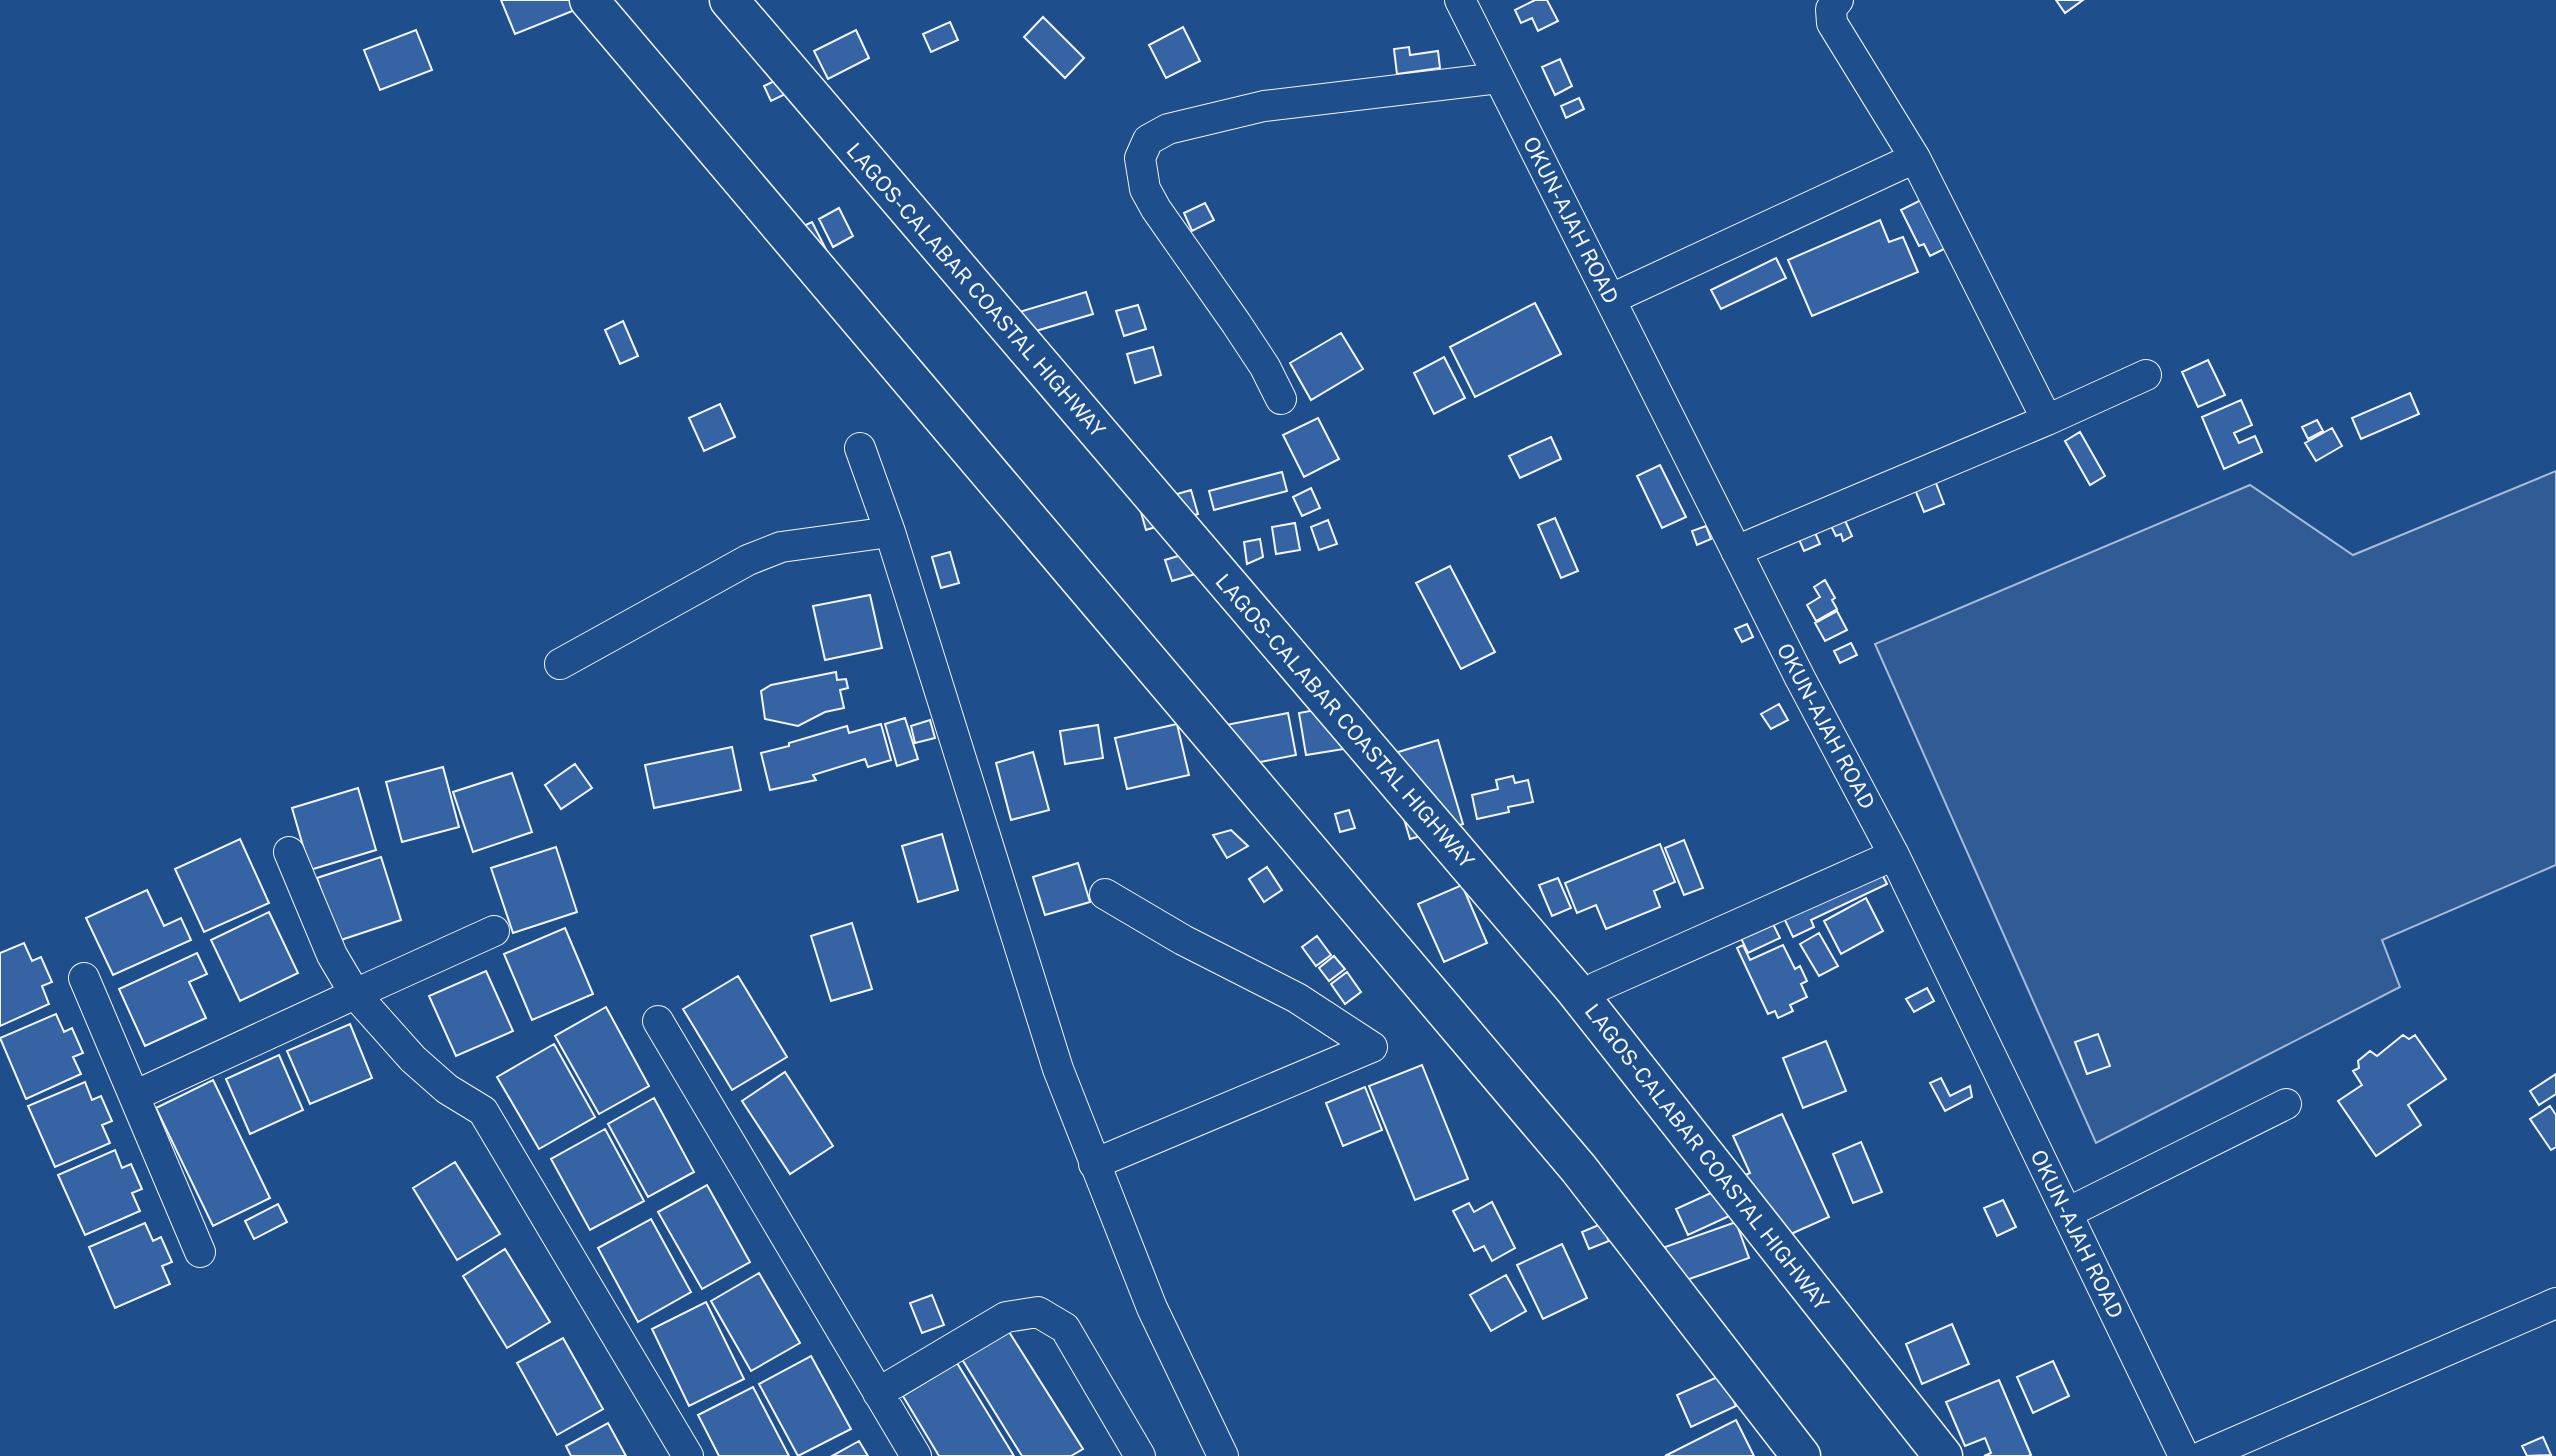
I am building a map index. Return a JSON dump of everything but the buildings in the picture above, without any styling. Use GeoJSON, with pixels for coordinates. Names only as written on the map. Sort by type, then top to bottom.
{"type":"FeatureCollection","features":[{"type":"Feature","properties":{"kind":"highway"},"geometry":{"type":"LineString","coordinates":[[589,0],[1579,1169],[1801,1456]]}},
{"type":"Feature","properties":{"kind":"highway","name":"LAGOS-CALABAR COASTAL HIGHWAY"},"geometry":{"type":"LineString","coordinates":[[729,0],[1575,990],[1943,1456]]}},
{"type":"Feature","properties":{"kind":"street","name":"OKUN-AJAH ROAD"},"geometry":{"type":"LineString","coordinates":[[1460,0],[1800,678],[1894,855],[2184,1456]]}},
{"type":"Feature","properties":{"kind":"street"},"geometry":{"type":"LineString","coordinates":[[1838,0],[1830,9],[1832,23],[1914,158],[2047,420]]}},
{"type":"Feature","properties":{"kind":"street"},"geometry":{"type":"LineString","coordinates":[[1281,399],[1265,367],[1170,230],[1145,189],[1140,158],[1148,140],[1168,129],[1196,120],[1264,106],[1499,78]]}},
{"type":"Feature","properties":{"kind":"street"},"geometry":{"type":"LineString","coordinates":[[1611,299],[1914,158]]}},
{"type":"Feature","properties":{"kind":"street"},"geometry":{"type":"LineString","coordinates":[[1736,551],[2147,375]]}},
{"type":"Feature","properties":{"kind":"street"},"geometry":{"type":"LineString","coordinates":[[860,449],[890,532],[1058,1069],[1152,1308],[1223,1456]]}},
{"type":"Feature","properties":{"kind":"street"},"geometry":{"type":"LineString","coordinates":[[560,664],[748,560],[781,547],[890,532]]}},
{"type":"Feature","properties":{"kind":"street"},"geometry":{"type":"LineString","coordinates":[[289,852],[332,955],[355,994],[413,1059],[447,1089],[483,1111],[688,1456]]}},
{"type":"Feature","properties":{"kind":"street"},"geometry":{"type":"LineString","coordinates":[[1597,987],[1894,855]]}},
{"type":"Feature","properties":{"kind":"street"},"geometry":{"type":"LineString","coordinates":[[1094,1164],[1372,1047],[1297,998],[1183,940],[1105,894]]}},
{"type":"Feature","properties":{"kind":"street"},"geometry":{"type":"LineString","coordinates":[[134,1096],[494,931]]}},
{"type":"Feature","properties":{"kind":"street"},"geometry":{"type":"LineString","coordinates":[[85,978],[200,1252]]}},
{"type":"Feature","properties":{"kind":"street"},"geometry":{"type":"LineString","coordinates":[[658,1021],[916,1456]]}},
{"type":"Feature","properties":{"kind":"street"},"geometry":{"type":"LineString","coordinates":[[2067,1213],[2286,1104]]}},
{"type":"Feature","properties":{"kind":"street"},"geometry":{"type":"LineString","coordinates":[[2203,1456],[2556,1303]]}},
{"type":"Feature","properties":{"kind":"street"},"geometry":{"type":"LineString","coordinates":[[878,1393],[1006,1317],[1038,1312],[1065,1328],[1140,1456]]}},
{"type":"Feature","properties":{"kind":"shaded area"},"geometry":{"type":"Polygon","coordinates":[[[2556,471],[2556,865],[2382,940],[2400,987],[2096,1143],[1875,644],[2250,485],[2353,555],[2556,471]]]}}]}
